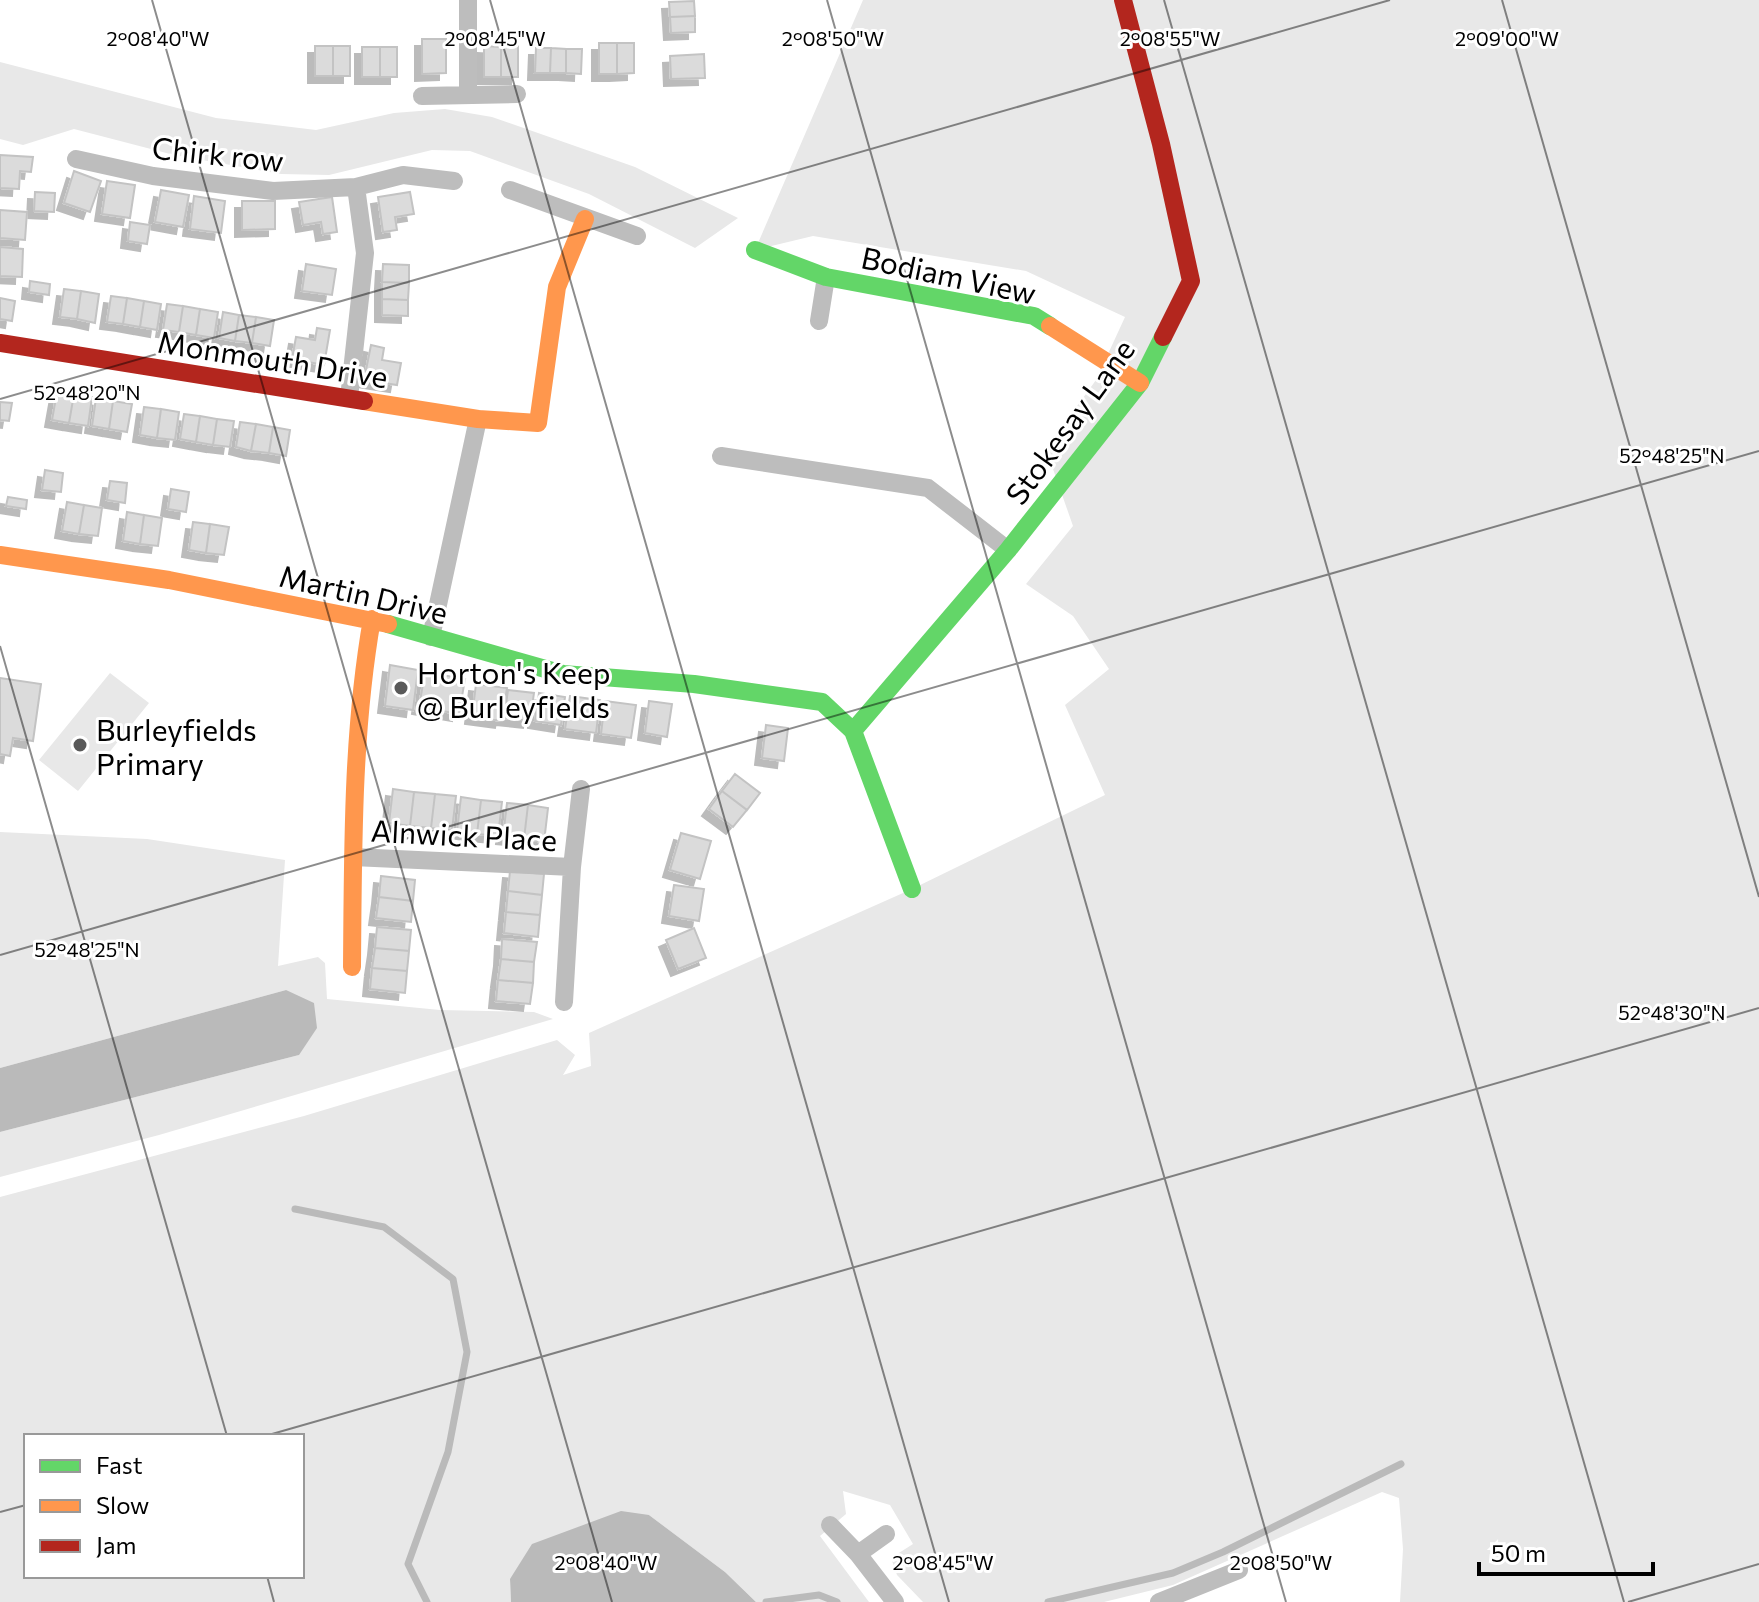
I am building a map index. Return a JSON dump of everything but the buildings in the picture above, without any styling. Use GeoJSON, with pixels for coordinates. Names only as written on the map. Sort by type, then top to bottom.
{"type":"FeatureCollection","features":[{"type":"Feature","properties":{"kind":"street"},"geometry":{"type":"LineString","coordinates":[[468,0],[468,95]]}},
{"type":"Feature","properties":{"kind":"street","name":"Stokesay Lane"},"geometry":{"type":"LineString","coordinates":[[853,731],[1008,550],[1140,383],[1191,281],[1161,144],[1123,0]]}},
{"type":"Feature","properties":{"kind":"street"},"geometry":{"type":"LineString","coordinates":[[422,96],[517,94]]}},
{"type":"Feature","properties":{"kind":"street","name":"Chirk row"},"geometry":{"type":"LineString","coordinates":[[76,159],[153,176],[273,191],[356,187],[403,175],[454,181]]}},
{"type":"Feature","properties":{"kind":"street"},"geometry":{"type":"LineString","coordinates":[[349,398],[365,253],[356,187]]}},
{"type":"Feature","properties":{"kind":"street"},"geometry":{"type":"LineString","coordinates":[[510,190],[637,236]]}},
{"type":"Feature","properties":{"kind":"street","name":"Monmouth Drive"},"geometry":{"type":"LineString","coordinates":[[0,343],[478,419],[538,423],[557,287],[585,219]]}},
{"type":"Feature","properties":{"kind":"street","name":"Bodiam View"},"geometry":{"type":"LineString","coordinates":[[755,250],[826,277],[1034,316],[1140,383]]}},
{"type":"Feature","properties":{"kind":"street","name":"Bodiam View"},"geometry":{"type":"LineString","coordinates":[[819,321],[826,277]]}},
{"type":"Feature","properties":{"kind":"street"},"geometry":{"type":"LineString","coordinates":[[431,637],[478,419]]}},
{"type":"Feature","properties":{"kind":"street"},"geometry":{"type":"LineString","coordinates":[[721,456],[928,488],[1008,550]]}},
{"type":"Feature","properties":{"kind":"street","name":"Martin Drive"},"geometry":{"type":"LineString","coordinates":[[0,555],[169,580],[372,619],[563,674],[714,687],[822,702],[853,731]]}},
{"type":"Feature","properties":{"kind":"street"},"geometry":{"type":"LineString","coordinates":[[352,967],[353,857],[363,671],[372,619]]}},
{"type":"Feature","properties":{"kind":"street"},"geometry":{"type":"LineString","coordinates":[[853,731],[912,889]]}},
{"type":"Feature","properties":{"kind":"street","name":"Alnwick Place"},"geometry":{"type":"LineString","coordinates":[[564,1002],[572,867],[581,789]]}},
{"type":"Feature","properties":{"kind":"street","name":"Alnwick Place"},"geometry":{"type":"LineString","coordinates":[[353,857],[572,867]]}},
{"type":"Feature","properties":{"kind":"street"},"geometry":{"type":"LineString","coordinates":[[830,1525],[858,1554],[895,1602]]}},
{"type":"Feature","properties":{"kind":"street"},"geometry":{"type":"LineString","coordinates":[[858,1554],[886,1534]]}},
{"type":"Feature","properties":{"kind":"street"},"geometry":{"type":"LineString","coordinates":[[1159,1602],[1205,1594],[1239,1570]]}},
{"type":"Feature","properties":{"kind":"shaded area"},"geometry":{"type":"Polygon","coordinates":[[[863,0],[1759,0],[1759,1602],[1400,1602],[1403,1549],[1399,1498],[1382,1492],[1173,1585],[1104,1602],[923,1602],[897,1575],[891,1558],[913,1544],[890,1505],[843,1491],[846,1514],[820,1536],[869,1602],[756,1602],[725,1572],[649,1515],[510,1579],[511,1602],[0,1602],[0,1197],[304,1116],[557,1040],[575,1055],[563,1075],[591,1066],[589,1033],[912,889],[1105,795],[1065,705],[1109,669],[1073,616],[1026,584],[1073,526],[1046,449],[1096,380],[1125,317],[1026,271],[813,236],[755,250],[863,0]]]}},
{"type":"Feature","properties":{"kind":"shaded area"},"geometry":{"type":"Polygon","coordinates":[[[0,62],[216,118],[316,130],[394,113],[445,109],[492,117],[635,167],[738,218],[695,248],[589,194],[470,151],[432,150],[329,175],[281,174],[174,155],[74,129],[23,145],[0,139],[0,62]]]}},
{"type":"Feature","properties":{"kind":"shaded area"},"geometry":{"type":"Polygon","coordinates":[[[110,673],[149,703],[78,791],[39,760],[110,673]]]}},
{"type":"Feature","properties":{"kind":"shaded area"},"geometry":{"type":"Polygon","coordinates":[[[0,832],[147,839],[285,860],[278,966],[318,957],[325,963],[327,999],[440,1010],[534,1012],[553,1019],[159,1135],[0,1177],[0,1132],[299,1055],[286,990],[0,1068],[0,832]]]}},
{"type":"Feature","properties":{"kind":"shaded area"},"geometry":{"type":"Polygon","coordinates":[[[286,990],[314,1003],[317,1028],[299,1055],[0,1132],[0,1068],[286,990]]]}},
{"type":"Feature","properties":{"kind":"shaded area"},"geometry":{"type":"Polygon","coordinates":[[[621,1511],[649,1515],[725,1572],[756,1602],[511,1602],[510,1579],[532,1544],[621,1511]]]}},
{"type":"Feature","properties":{"kind":"waterway"},"geometry":{"type":"LineString","coordinates":[[295,1209],[384,1227],[453,1279],[467,1352],[448,1452],[408,1564],[427,1602]]}},
{"type":"Feature","properties":{"kind":"waterway"},"geometry":{"type":"LineString","coordinates":[[1048,1602],[1173,1573],[1223,1552],[1401,1464]]}},
{"type":"Feature","properties":{"kind":"waterway"},"geometry":{"type":"LineString","coordinates":[[766,1602],[819,1595],[837,1602]]}},
{"type":"Feature","properties":{"kind":"traffic: fast"},"geometry":{"type":"LineString","coordinates":[[755,250],[826,277],[1034,316],[1050,326]]}},
{"type":"Feature","properties":{"kind":"traffic: fast"},"geometry":{"type":"LineString","coordinates":[[853,731],[1008,550],[1140,383],[1163,337]]}},
{"type":"Feature","properties":{"kind":"traffic: fast"},"geometry":{"type":"LineString","coordinates":[[388,624],[563,674],[694,684],[822,702],[853,731],[912,889]]}},
{"type":"Feature","properties":{"kind":"traffic: slow"},"geometry":{"type":"LineString","coordinates":[[364,401],[478,419],[538,423],[557,287],[585,219]]}},
{"type":"Feature","properties":{"kind":"traffic: slow"},"geometry":{"type":"LineString","coordinates":[[1050,326],[1140,383]]}},
{"type":"Feature","properties":{"kind":"traffic: slow"},"geometry":{"type":"LineString","coordinates":[[0,555],[169,580],[388,624]]}},
{"type":"Feature","properties":{"kind":"traffic: slow"},"geometry":{"type":"LineString","coordinates":[[352,967],[357,749],[372,619]]}},
{"type":"Feature","properties":{"kind":"traffic: jam"},"geometry":{"type":"LineString","coordinates":[[1123,0],[1161,144],[1191,281],[1163,337]]}},
{"type":"Feature","properties":{"kind":"traffic: jam"},"geometry":{"type":"LineString","coordinates":[[0,343],[364,401]]}},
{"type":"Feature","properties":{"kind":"place","name":"Horton's Keep @ Burleyfields"},"geometry":{"type":"Point","coordinates":[401,688]}},
{"type":"Feature","properties":{"kind":"place","name":"Burleyfields Primary"},"geometry":{"type":"Point","coordinates":[80,745]}}]}
